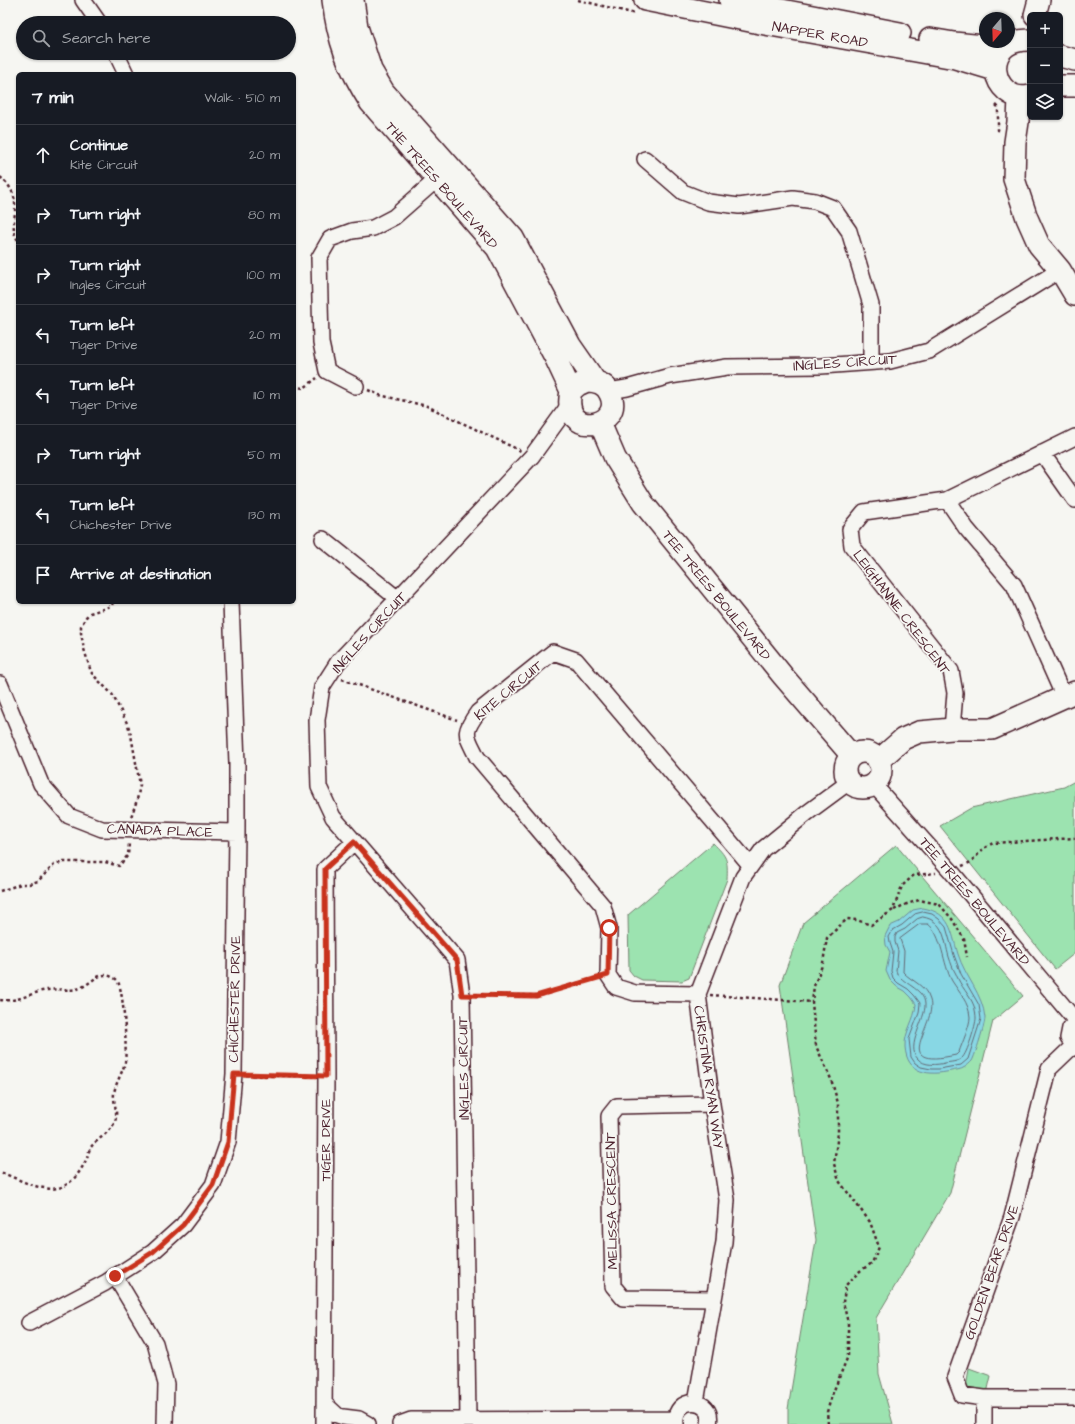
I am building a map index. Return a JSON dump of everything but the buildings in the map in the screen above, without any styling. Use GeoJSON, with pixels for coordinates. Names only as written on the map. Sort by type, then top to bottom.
{"type":"FeatureCollection","features":[{"type":"Feature","properties":{"kind":"street"},"geometry":{"type":"LineString","coordinates":[[83,0],[94,16]]}},
{"type":"Feature","properties":{"kind":"street","name":"THE TREES BOULEVARD"},"geometry":{"type":"LineString","coordinates":[[333,0],[337,30],[345,54],[355,78],[370,102],[444,173],[491,212],[513,238],[570,345],[602,386]]}},
{"type":"Feature","properties":{"kind":"street","name":"THE TREES BOULEVARD"},"geometry":{"type":"LineString","coordinates":[[353,0],[357,26],[371,70],[384,92],[497,248],[555,357],[570,398]]}},
{"type":"Feature","properties":{"kind":"street","name":"NAPPER ROAD"},"geometry":{"type":"LineString","coordinates":[[730,0],[954,43],[979,46]]}},
{"type":"Feature","properties":{"kind":"street"},"geometry":{"type":"LineString","coordinates":[[1036,12],[1039,0]]}},
{"type":"Feature","properties":{"kind":"street","name":"NAPPER ROAD"},"geometry":{"type":"LineString","coordinates":[[643,8],[765,24],[955,58],[995,70]]}},
{"type":"Feature","properties":{"kind":"street"},"geometry":{"type":"LineString","coordinates":[[1015,41],[1027,39]]}},
{"type":"Feature","properties":{"kind":"street"},"geometry":{"type":"LineString","coordinates":[[1004,48],[997,58],[995,70],[1000,84],[1010,93],[1024,96],[1015,142],[1014,179],[1027,218],[1039,244],[1060,270],[1075,295]]}},
{"type":"Feature","properties":{"kind":"street"},"geometry":{"type":"LineString","coordinates":[[1063,57],[1075,60]]}},
{"type":"Feature","properties":{"kind":"street"},"geometry":{"type":"LineString","coordinates":[[119,60],[125,72]]}},
{"type":"Feature","properties":{"kind":"street"},"geometry":{"type":"LineString","coordinates":[[1063,86],[1075,86]]}},
{"type":"Feature","properties":{"kind":"street"},"geometry":{"type":"LineString","coordinates":[[645,159],[683,192],[708,202],[739,206],[793,198],[815,201],[833,208],[849,231],[870,305],[871,362]]}},
{"type":"Feature","properties":{"kind":"street"},"geometry":{"type":"LineString","coordinates":[[356,386],[327,371],[321,343],[318,258],[330,239],[352,231],[373,228],[394,217],[444,173]]}},
{"type":"Feature","properties":{"kind":"street","name":"INGLES CIRCUIT"},"geometry":{"type":"LineString","coordinates":[[602,386],[627,388],[670,376],[728,367],[821,366],[890,361],[929,350],[1060,270]]}},
{"type":"Feature","properties":{"kind":"street"},"geometry":{"type":"LineString","coordinates":[[587,381],[602,386],[611,396],[611,411],[600,423],[593,425],[584,424],[577,420],[572,414],[570,398],[578,384],[587,381]]}},
{"type":"Feature","properties":{"kind":"street","name":"INGLES CIRCUIT"},"geometry":{"type":"LineString","coordinates":[[468,1419],[462,995],[457,960],[332,817],[319,787],[317,720],[322,687],[338,662],[532,456],[570,398]]}},
{"type":"Feature","properties":{"kind":"street","name":"TEE TREES BOULEVARD"},"geometry":{"type":"LineString","coordinates":[[600,423],[615,458],[643,503],[783,676],[852,756]]}},
{"type":"Feature","properties":{"kind":"street","name":"LEIGHANNE CRESCENT"},"geometry":{"type":"LineString","coordinates":[[952,729],[955,693],[951,671],[852,546],[850,529],[864,512],[947,500],[1075,437]]}},
{"type":"Feature","properties":{"kind":"street"},"geometry":{"type":"LineString","coordinates":[[1042,453],[1075,500]]}},
{"type":"Feature","properties":{"kind":"street"},"geometry":{"type":"LineString","coordinates":[[878,761],[903,739],[919,732],[952,729],[992,729],[1070,694],[1014,585],[966,528],[947,500]]}},
{"type":"Feature","properties":{"kind":"street"},"geometry":{"type":"LineString","coordinates":[[323,539],[398,599]]}},
{"type":"Feature","properties":{"kind":"street","name":"CHICHESTER DRIVE"},"geometry":{"type":"LineString","coordinates":[[30,1323],[115,1276],[153,1252],[183,1225],[213,1185],[228,1142],[234,1074],[236,832],[232,604]]}},
{"type":"Feature","properties":{"kind":"street","name":"KITE CIRCUIT"},"geometry":{"type":"LineString","coordinates":[[608,975],[609,928],[603,906],[477,757],[466,735],[469,725],[478,712],[553,652],[576,660],[751,866]]}},
{"type":"Feature","properties":{"kind":"street","name":"CANADA PLACE"},"geometry":{"type":"LineString","coordinates":[[1,690],[41,784],[69,816],[102,829],[130,836],[236,832]]}},
{"type":"Feature","properties":{"kind":"street"},"geometry":{"type":"LineString","coordinates":[[863,752],[869,753],[878,761],[881,773],[878,780],[874,784],[869,787],[858,788],[849,782],[846,777],[845,766],[852,756],[863,752]]}},
{"type":"Feature","properties":{"kind":"street","name":"CHRISTINA RYAN WAY"},"geometry":{"type":"LineString","coordinates":[[696,1402],[724,1242],[727,1200],[712,1104],[698,994],[743,877],[763,849],[807,813],[849,782]]}},
{"type":"Feature","properties":{"kind":"street","name":"TEE TREES BOULEVARD"},"geometry":{"type":"LineString","coordinates":[[874,784],[950,870],[1075,1021]]}},
{"type":"Feature","properties":{"kind":"street","name":"TIGER DRIVE"},"geometry":{"type":"LineString","coordinates":[[324,1424],[326,1076],[325,869],[354,842]]}},
{"type":"Feature","properties":{"kind":"street"},"geometry":{"type":"LineString","coordinates":[[608,975],[616,987],[635,993],[698,994]]}},
{"type":"Feature","properties":{"kind":"street"},"geometry":{"type":"LineString","coordinates":[[1074,1047],[1068,1038],[1070,1028],[1075,1021]]}},
{"type":"Feature","properties":{"kind":"street","name":"GOLDEN BEAR DRIVE"},"geometry":{"type":"LineString","coordinates":[[1074,1047],[1049,1069],[1012,1218],[955,1377],[962,1395],[984,1398],[1075,1398]]}},
{"type":"Feature","properties":{"kind":"street","name":"MELISSA CRESCENT"},"geometry":{"type":"LineString","coordinates":[[712,1104],[618,1106],[609,1116],[613,1286],[623,1298],[714,1299]]}},
{"type":"Feature","properties":{"kind":"street"},"geometry":{"type":"LineString","coordinates":[[115,1276],[155,1343],[166,1384],[165,1424]]}},
{"type":"Feature","properties":{"kind":"street"},"geometry":{"type":"LineString","coordinates":[[984,1398],[984,1424]]}},
{"type":"Feature","properties":{"kind":"street"},"geometry":{"type":"LineString","coordinates":[[400,1424],[411,1420],[468,1419],[676,1422],[676,1414],[682,1406],[691,1402],[696,1402],[707,1409],[710,1415],[709,1424]]}},
{"type":"Feature","properties":{"kind":"street"},"geometry":{"type":"LineString","coordinates":[[324,1403],[337,1415],[360,1419],[368,1424]]}},
{"type":"Feature","properties":{"kind":"path"},"geometry":{"type":"LineString","coordinates":[[578,0],[643,8]]}},
{"type":"Feature","properties":{"kind":"path"},"geometry":{"type":"LineString","coordinates":[[994,101],[998,107],[998,130],[1015,142]]}},
{"type":"Feature","properties":{"kind":"path"},"geometry":{"type":"LineString","coordinates":[[0,177],[7,183],[15,200],[16,208],[14,229],[16,237]]}},
{"type":"Feature","properties":{"kind":"path"},"geometry":{"type":"LineString","coordinates":[[296,387],[304,388],[327,371]]}},
{"type":"Feature","properties":{"kind":"path"},"geometry":{"type":"LineString","coordinates":[[356,386],[379,395],[427,406],[532,456]]}},
{"type":"Feature","properties":{"kind":"path"},"geometry":{"type":"LineString","coordinates":[[0,891],[21,884],[29,884],[38,881],[54,865],[64,862],[105,862],[119,866],[128,855],[131,819],[140,785],[131,735],[128,725],[112,694],[92,672],[84,649],[81,633],[81,626],[90,613],[106,608],[112,604]]}},
{"type":"Feature","properties":{"kind":"path"},"geometry":{"type":"LineString","coordinates":[[330,674],[469,725]]}},
{"type":"Feature","properties":{"kind":"path"},"geometry":{"type":"LineString","coordinates":[[893,910],[902,886],[914,875],[930,874],[950,870],[971,862],[984,848],[993,843],[1075,838]]}},
{"type":"Feature","properties":{"kind":"path"},"geometry":{"type":"LineString","coordinates":[[828,1424],[827,1412],[832,1395],[848,1356],[848,1323],[843,1302],[846,1285],[860,1271],[872,1262],[879,1246],[870,1222],[839,1181],[834,1164],[838,1133],[838,1103],[831,1079],[816,1046],[812,1002],[814,986],[823,963],[827,938],[847,919],[858,920],[871,925],[893,910],[919,900],[939,904],[952,920],[964,939],[967,957]]}},
{"type":"Feature","properties":{"kind":"path"},"geometry":{"type":"LineString","coordinates":[[0,1000],[14,1001],[47,990],[74,990],[81,988],[97,977],[104,975],[112,977],[118,981],[121,993],[125,1059],[114,1094],[116,1117],[113,1124],[90,1148],[83,1167],[75,1178],[66,1185],[58,1188],[46,1188],[18,1180],[0,1172]]}},
{"type":"Feature","properties":{"kind":"path"},"geometry":{"type":"LineString","coordinates":[[462,995],[536,996],[608,975]]}},
{"type":"Feature","properties":{"kind":"path"},"geometry":{"type":"LineString","coordinates":[[698,994],[812,1002]]}},
{"type":"Feature","properties":{"kind":"path"},"geometry":{"type":"LineString","coordinates":[[234,1074],[326,1076]]}},
{"type":"Feature","properties":{"kind":"green space"},"geometry":{"type":"Polygon","coordinates":[[[1075,781],[1075,953],[1055,969],[940,826],[971,808],[1064,787],[1075,781]]]}},
{"type":"Feature","properties":{"kind":"green space"},"geometry":{"type":"Polygon","coordinates":[[[713,843],[726,859],[727,879],[689,978],[682,981],[642,980],[634,976],[629,970],[628,915],[713,843]]]}},
{"type":"Feature","properties":{"kind":"green space"},"geometry":{"type":"Polygon","coordinates":[[[896,845],[1023,996],[993,1021],[950,1193],[876,1318],[879,1374],[893,1424],[788,1424],[788,1409],[816,1240],[780,985],[803,923],[896,845]]]}},
{"type":"Feature","properties":{"kind":"green space"},"geometry":{"type":"Polygon","coordinates":[[[969,1368],[991,1376],[987,1393],[972,1391],[966,1388],[969,1368]]]}},
{"type":"Feature","properties":{"kind":"water"},"geometry":{"type":"Polygon","coordinates":[[[923,908],[932,910],[945,919],[951,931],[961,962],[984,1009],[985,1018],[980,1040],[972,1061],[962,1069],[943,1073],[927,1073],[920,1071],[910,1063],[907,1056],[905,1042],[916,1004],[905,991],[896,986],[890,980],[886,971],[890,952],[886,945],[885,936],[890,926],[899,922],[913,910],[923,908]]]}},
{"type":"Feature","properties":{"kind":"route"},"geometry":{"type":"LineString","coordinates":[[115,1276],[153,1252],[183,1225],[213,1185],[228,1142],[234,1074],[326,1076],[325,869],[354,842],[457,960],[462,995],[536,996],[608,975],[609,928]]}}]}
